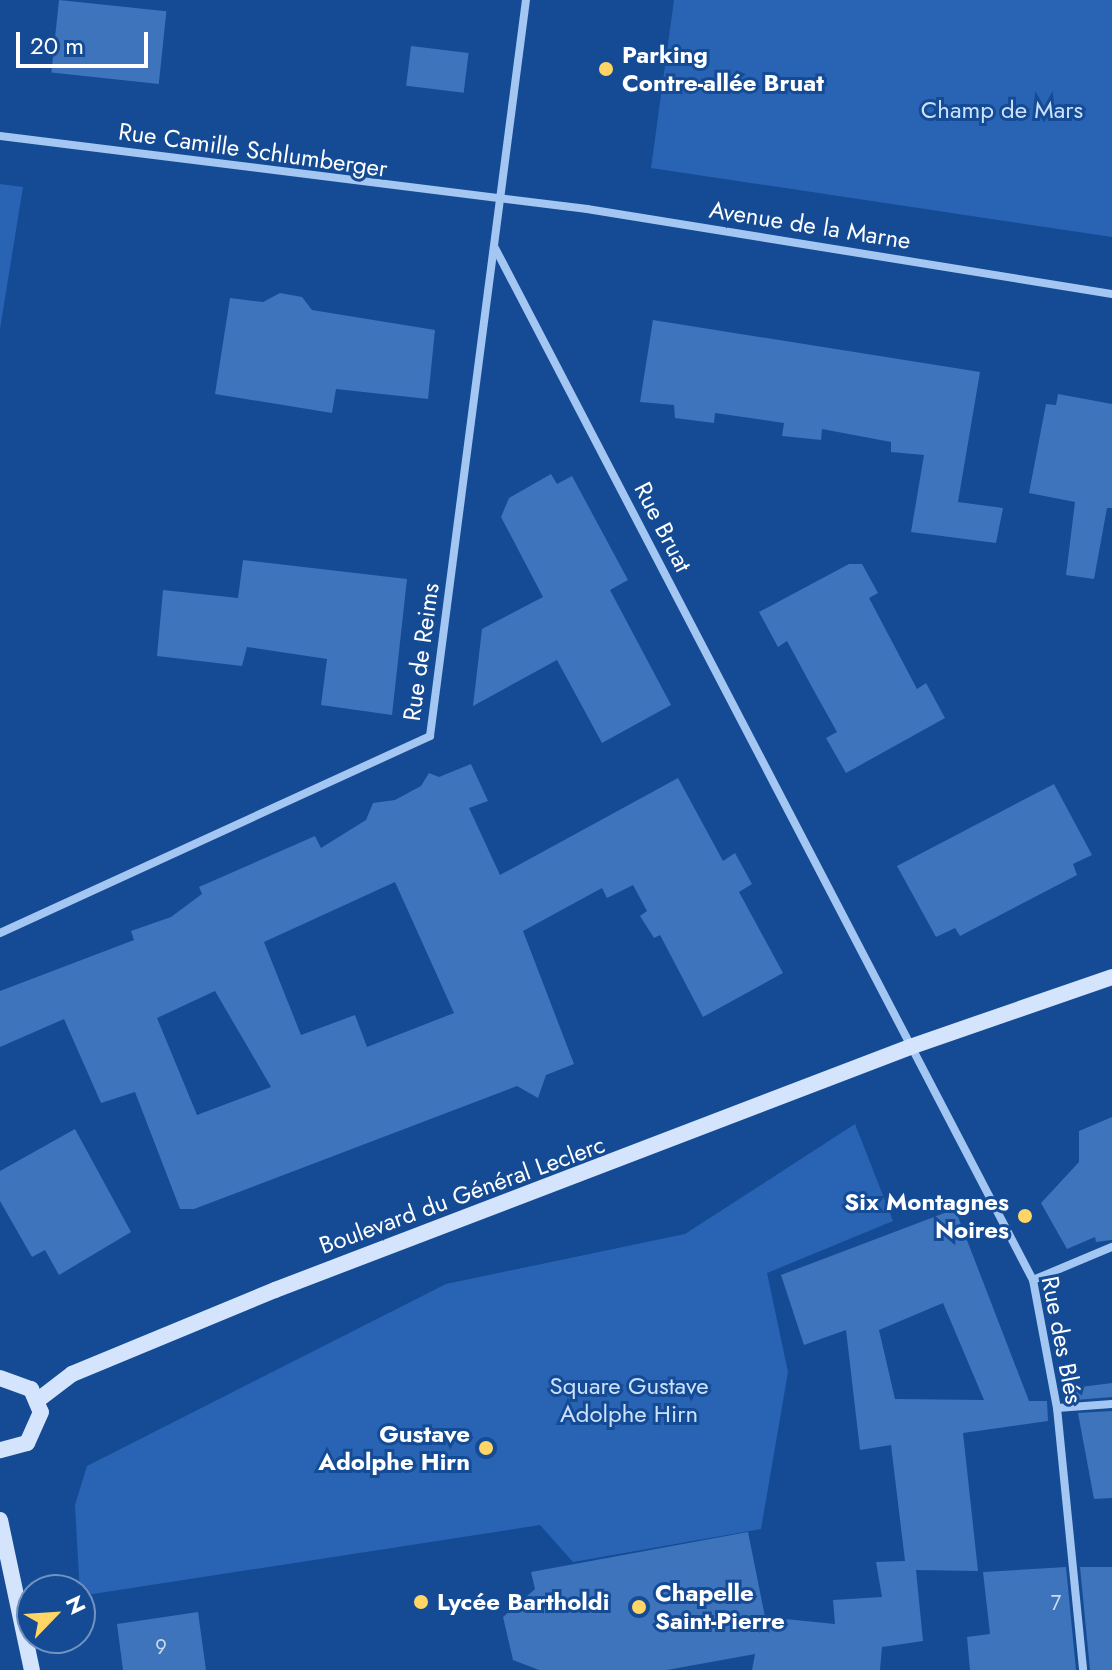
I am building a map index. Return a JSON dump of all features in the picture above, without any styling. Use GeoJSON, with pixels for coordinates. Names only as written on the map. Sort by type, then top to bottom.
{"type":"FeatureCollection","features":[{"type":"Feature","properties":{"kind":"street"},"geometry":{"type":"LineString","coordinates":[[495,248],[526,0]]}},
{"type":"Feature","properties":{"kind":"street","name":"Rue Camille Schlumberger"},"geometry":{"type":"LineString","coordinates":[[0,136],[500,203]]}},
{"type":"Feature","properties":{"kind":"street","name":"Avenue de la Marne"},"geometry":{"type":"LineString","coordinates":[[500,203],[587,209],[1112,294]]}},
{"type":"Feature","properties":{"kind":"street","name":"Rue de Reims"},"geometry":{"type":"LineString","coordinates":[[0,933],[430,736],[495,248]]}},
{"type":"Feature","properties":{"kind":"street","name":"Rue Bruat"},"geometry":{"type":"LineString","coordinates":[[495,248],[910,1047]]}},
{"type":"Feature","properties":{"kind":"street","name":"Boulevard du Général Leclerc"},"geometry":{"type":"LineString","coordinates":[[38,1400],[72,1374],[275,1290],[910,1047],[1112,977]]}},
{"type":"Feature","properties":{"kind":"street","name":"Rue des Blés"},"geometry":{"type":"LineString","coordinates":[[910,1047],[1033,1280],[1057,1408],[1083,1670]]}},
{"type":"Feature","properties":{"kind":"street"},"geometry":{"type":"LineString","coordinates":[[1033,1280],[1112,1247]]}},
{"type":"Feature","properties":{"kind":"street"},"geometry":{"type":"LineString","coordinates":[[0,1378],[22,1382],[38,1400],[35,1434],[16,1448],[0,1450]]}},
{"type":"Feature","properties":{"kind":"street"},"geometry":{"type":"LineString","coordinates":[[1057,1408],[1112,1404]]}},
{"type":"Feature","properties":{"kind":"street"},"geometry":{"type":"LineString","coordinates":[[0,1520],[32,1670]]}},
{"type":"Feature","properties":{"kind":"green space","name":"Champ de Mars"},"geometry":{"type":"Polygon","coordinates":[[[674,0],[1112,0],[1112,237],[651,168],[674,0]]]}},
{"type":"Feature","properties":{"kind":"green space"},"geometry":{"type":"Polygon","coordinates":[[[0,184],[23,187],[0,329],[0,184]]]}},
{"type":"Feature","properties":{"kind":"green space","name":"Square Gustave Adolphe Hirn"},"geometry":{"type":"Polygon","coordinates":[[[855,1124],[893,1221],[767,1273],[788,1372],[761,1529],[573,1562],[540,1525],[96,1594],[96,1574],[79,1574],[75,1505],[87,1466],[446,1284],[685,1234],[855,1124]]]}},
{"type":"Feature","properties":{"kind":"building"},"geometry":{"type":"Polygon","coordinates":[[[59,0],[166,11],[159,84],[51,73],[59,0]]]}},
{"type":"Feature","properties":{"kind":"building"},"geometry":{"type":"Polygon","coordinates":[[[411,46],[469,53],[464,93],[406,86],[411,46]]]}},
{"type":"Feature","properties":{"kind":"building"},"geometry":{"type":"Polygon","coordinates":[[[280,293],[302,297],[312,310],[435,330],[428,399],[336,389],[332,413],[215,394],[230,298],[263,302],[280,293]]]}},
{"type":"Feature","properties":{"kind":"building"},"geometry":{"type":"Polygon","coordinates":[[[653,320],[980,372],[958,502],[1003,508],[996,543],[911,532],[924,455],[891,452],[891,442],[822,429],[821,440],[782,436],[784,423],[715,413],[714,423],[675,418],[674,405],[640,402],[653,320]]]}},
{"type":"Feature","properties":{"kind":"building"},"geometry":{"type":"Polygon","coordinates":[[[1058,394],[1112,404],[1112,508],[1107,508],[1094,579],[1066,575],[1075,502],[1029,493],[1046,404],[1056,405],[1058,394]]]}},
{"type":"Feature","properties":{"kind":"building"},"geometry":{"type":"Polygon","coordinates":[[[551,474],[557,484],[572,476],[628,580],[610,590],[671,705],[602,743],[557,660],[473,706],[482,629],[543,597],[501,517],[509,498],[551,474]]]}},
{"type":"Feature","properties":{"kind":"building"},"geometry":{"type":"Polygon","coordinates":[[[243,560],[407,579],[392,715],[321,705],[327,659],[247,647],[242,666],[157,656],[163,590],[238,598],[243,560]]]}},
{"type":"Feature","properties":{"kind":"building"},"geometry":{"type":"Polygon","coordinates":[[[849,564],[862,564],[878,593],[869,598],[917,689],[926,683],[945,718],[846,773],[826,738],[837,732],[787,641],[778,647],[759,612],[849,564]]]}},
{"type":"Feature","properties":{"kind":"building"},"geometry":{"type":"Polygon","coordinates":[[[471,764],[488,801],[469,808],[500,875],[678,778],[723,861],[735,853],[752,884],[739,892],[783,973],[703,1017],[660,935],[654,938],[640,916],[647,911],[633,885],[607,898],[602,888],[523,931],[574,1064],[546,1075],[538,1098],[517,1086],[194,1209],[180,1209],[135,1092],[101,1103],[64,1019],[0,1047],[0,991],[134,940],[131,931],[171,917],[202,894],[199,887],[315,836],[321,848],[366,820],[373,803],[395,800],[421,786],[429,773],[439,777],[471,764]],[[395,882],[264,942],[301,1035],[355,1015],[367,1047],[454,1013],[395,882]],[[215,991],[157,1018],[197,1115],[271,1087],[215,991]]]}},
{"type":"Feature","properties":{"kind":"building"},"geometry":{"type":"Polygon","coordinates":[[[1054,784],[1092,855],[1073,864],[1077,875],[960,936],[955,928],[936,937],[897,866],[1054,784]]]}},
{"type":"Feature","properties":{"kind":"building"},"geometry":{"type":"Polygon","coordinates":[[[1112,1117],[1112,1240],[1096,1242],[1095,1237],[1067,1249],[1041,1203],[1079,1162],[1079,1131],[1112,1117]]]}},
{"type":"Feature","properties":{"kind":"building"},"geometry":{"type":"Polygon","coordinates":[[[75,1129],[131,1232],[59,1275],[45,1250],[32,1257],[0,1201],[0,1171],[75,1129]]]}},
{"type":"Feature","properties":{"kind":"building"},"geometry":{"type":"Polygon","coordinates":[[[955,1209],[1029,1401],[1047,1401],[1048,1421],[963,1433],[978,1571],[916,1570],[923,1641],[882,1647],[880,1670],[752,1670],[755,1654],[667,1670],[539,1670],[513,1660],[503,1617],[535,1589],[531,1572],[748,1532],[765,1617],[835,1624],[833,1600],[882,1597],[876,1562],[905,1561],[891,1445],[860,1450],[846,1330],[804,1345],[781,1275],[955,1209]],[[943,1303],[879,1330],[895,1399],[984,1400],[943,1303]]]}},
{"type":"Feature","properties":{"kind":"building"},"geometry":{"type":"Polygon","coordinates":[[[1112,1383],[1112,1397],[1076,1400],[1073,1388],[1112,1383]]]}},
{"type":"Feature","properties":{"kind":"building"},"geometry":{"type":"Polygon","coordinates":[[[1112,1411],[1112,1498],[1094,1499],[1078,1413],[1112,1411]]]}},
{"type":"Feature","properties":{"kind":"building"},"geometry":{"type":"Polygon","coordinates":[[[1066,1567],[1076,1670],[970,1670],[967,1637],[990,1634],[983,1572],[1066,1567]]]}},
{"type":"Feature","properties":{"kind":"building"},"geometry":{"type":"Polygon","coordinates":[[[1080,1567],[1112,1567],[1112,1670],[1090,1670],[1080,1567]]]}},
{"type":"Feature","properties":{"kind":"building"},"geometry":{"type":"Polygon","coordinates":[[[198,1612],[206,1670],[123,1670],[117,1624],[198,1612]]]}},
{"type":"Feature","properties":{"kind":"place","name":"Parking Contre-allée Bruat"},"geometry":{"type":"Point","coordinates":[606,69]}},
{"type":"Feature","properties":{"kind":"place","name":"Six Montagnes Noires"},"geometry":{"type":"Point","coordinates":[1025,1216]}},
{"type":"Feature","properties":{"kind":"place","name":"Gustave Adolphe Hirn"},"geometry":{"type":"Point","coordinates":[486,1448]}},
{"type":"Feature","properties":{"kind":"place","name":"Lycée Bartholdi"},"geometry":{"type":"Point","coordinates":[421,1602]}},
{"type":"Feature","properties":{"kind":"place","name":"Chapelle Saint-Pierre"},"geometry":{"type":"Point","coordinates":[639,1607]}}]}
